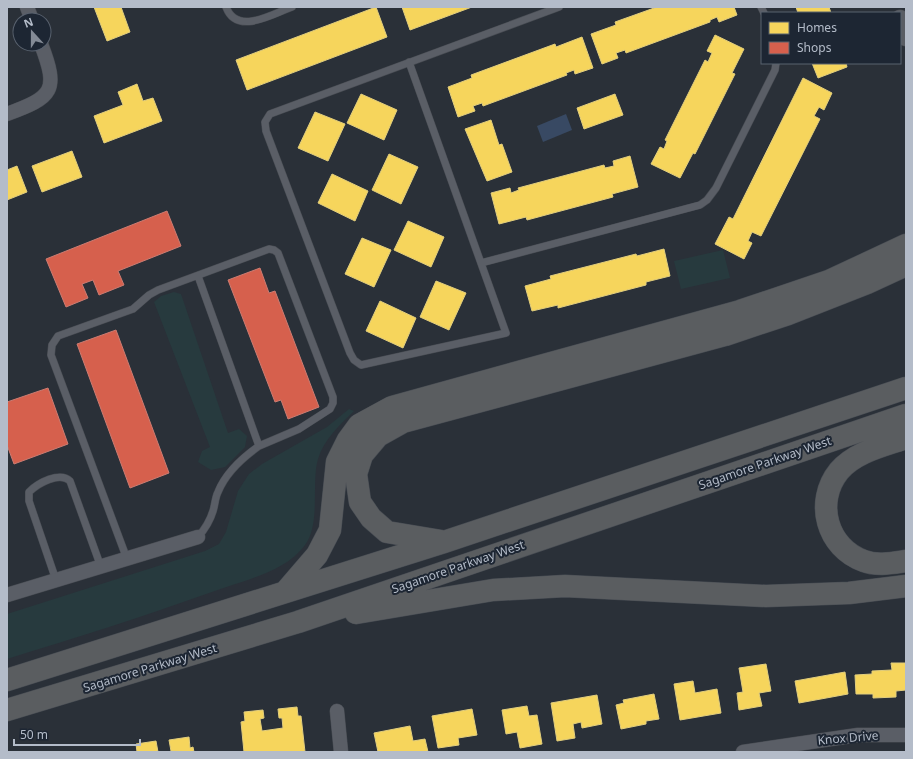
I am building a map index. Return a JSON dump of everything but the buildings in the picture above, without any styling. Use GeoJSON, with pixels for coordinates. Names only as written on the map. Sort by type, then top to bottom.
{"type":"FeatureCollection","features":[{"type":"Feature","properties":{"kind":"highway"},"geometry":{"type":"LineString","coordinates":[[286,591],[317,555],[330,530],[337,462],[348,440],[359,425],[374,415],[392,407],[740,311],[829,281],[906,245]]}},
{"type":"Feature","properties":{"kind":"highway"},"geometry":{"type":"LineString","coordinates":[[444,542],[387,532],[371,518],[360,502],[356,474],[362,455],[378,436],[403,422],[739,330],[788,314],[861,286],[906,265]]}},
{"type":"Feature","properties":{"kind":"highway"},"geometry":{"type":"LineString","coordinates":[[7,680],[444,542],[906,388]]}},
{"type":"Feature","properties":{"kind":"highway","name":"Sagamore Parkway West"},"geometry":{"type":"LineString","coordinates":[[7,710],[298,622],[906,415]]}},
{"type":"Feature","properties":{"kind":"highway"},"geometry":{"type":"LineString","coordinates":[[906,438],[853,459],[838,472],[830,488],[825,508],[827,521],[836,541],[848,554],[865,561],[886,564],[906,561]]}},
{"type":"Feature","properties":{"kind":"highway"},"geometry":{"type":"LineString","coordinates":[[298,622],[493,590],[565,586],[766,596],[848,593],[906,586]]}},
{"type":"Feature","properties":{"kind":"street"},"geometry":{"type":"LineString","coordinates":[[901,23],[906,36]]}},
{"type":"Feature","properties":{"kind":"street"},"geometry":{"type":"LineString","coordinates":[[7,114],[33,104],[45,95],[52,82],[50,69],[44,52]]}},
{"type":"Feature","properties":{"kind":"street"},"geometry":{"type":"LineString","coordinates":[[7,595],[198,537]]}},
{"type":"Feature","properties":{"kind":"street"},"geometry":{"type":"LineString","coordinates":[[337,711],[341,752]]}},
{"type":"Feature","properties":{"kind":"street","name":"Knox Drive"},"geometry":{"type":"LineString","coordinates":[[743,752],[858,736],[906,735]]}},
{"type":"Feature","properties":{"kind":"lane"},"geometry":{"type":"LineString","coordinates":[[226,7],[229,15],[237,21],[248,23],[292,7]]}},
{"type":"Feature","properties":{"kind":"lane"},"geometry":{"type":"LineString","coordinates":[[409,62],[506,333],[361,365],[354,360],[266,130],[265,122],[270,114],[409,62],[559,7]]}},
{"type":"Feature","properties":{"kind":"lane"},"geometry":{"type":"LineString","coordinates":[[481,263],[700,205],[707,200],[716,188],[776,64]]}},
{"type":"Feature","properties":{"kind":"lane"},"geometry":{"type":"LineString","coordinates":[[127,559],[51,355],[52,345],[58,336],[133,309],[149,295],[158,290],[269,249],[274,250],[278,254],[333,397],[333,403],[330,409],[299,428],[259,446],[238,462],[227,476],[218,493],[214,511],[207,526],[198,537]]}},
{"type":"Feature","properties":{"kind":"lane"},"geometry":{"type":"LineString","coordinates":[[198,276],[259,446]]}},
{"type":"Feature","properties":{"kind":"lane"},"geometry":{"type":"LineString","coordinates":[[56,580],[30,501],[29,492],[35,485],[60,477],[66,478],[70,481],[101,567]]}},
{"type":"Feature","properties":{"kind":"green space"},"geometry":{"type":"Polygon","coordinates":[[[723,250],[730,278],[681,289],[674,261],[723,250]]]}},
{"type":"Feature","properties":{"kind":"green space"},"geometry":{"type":"Polygon","coordinates":[[[174,292],[181,294],[228,433],[239,429],[247,436],[245,447],[225,467],[211,470],[198,462],[202,451],[210,447],[154,302],[161,296],[174,292]]]}},
{"type":"Feature","properties":{"kind":"green space"},"geometry":{"type":"Polygon","coordinates":[[[349,409],[354,411],[328,439],[318,459],[315,479],[313,526],[310,536],[303,548],[289,561],[265,574],[134,619],[7,659],[7,614],[205,551],[219,544],[226,532],[238,491],[249,474],[262,464],[327,427],[349,409]]]}},
{"type":"Feature","properties":{"kind":"water"},"geometry":{"type":"Polygon","coordinates":[[[566,114],[572,130],[543,142],[537,126],[566,114]]]}}]}
